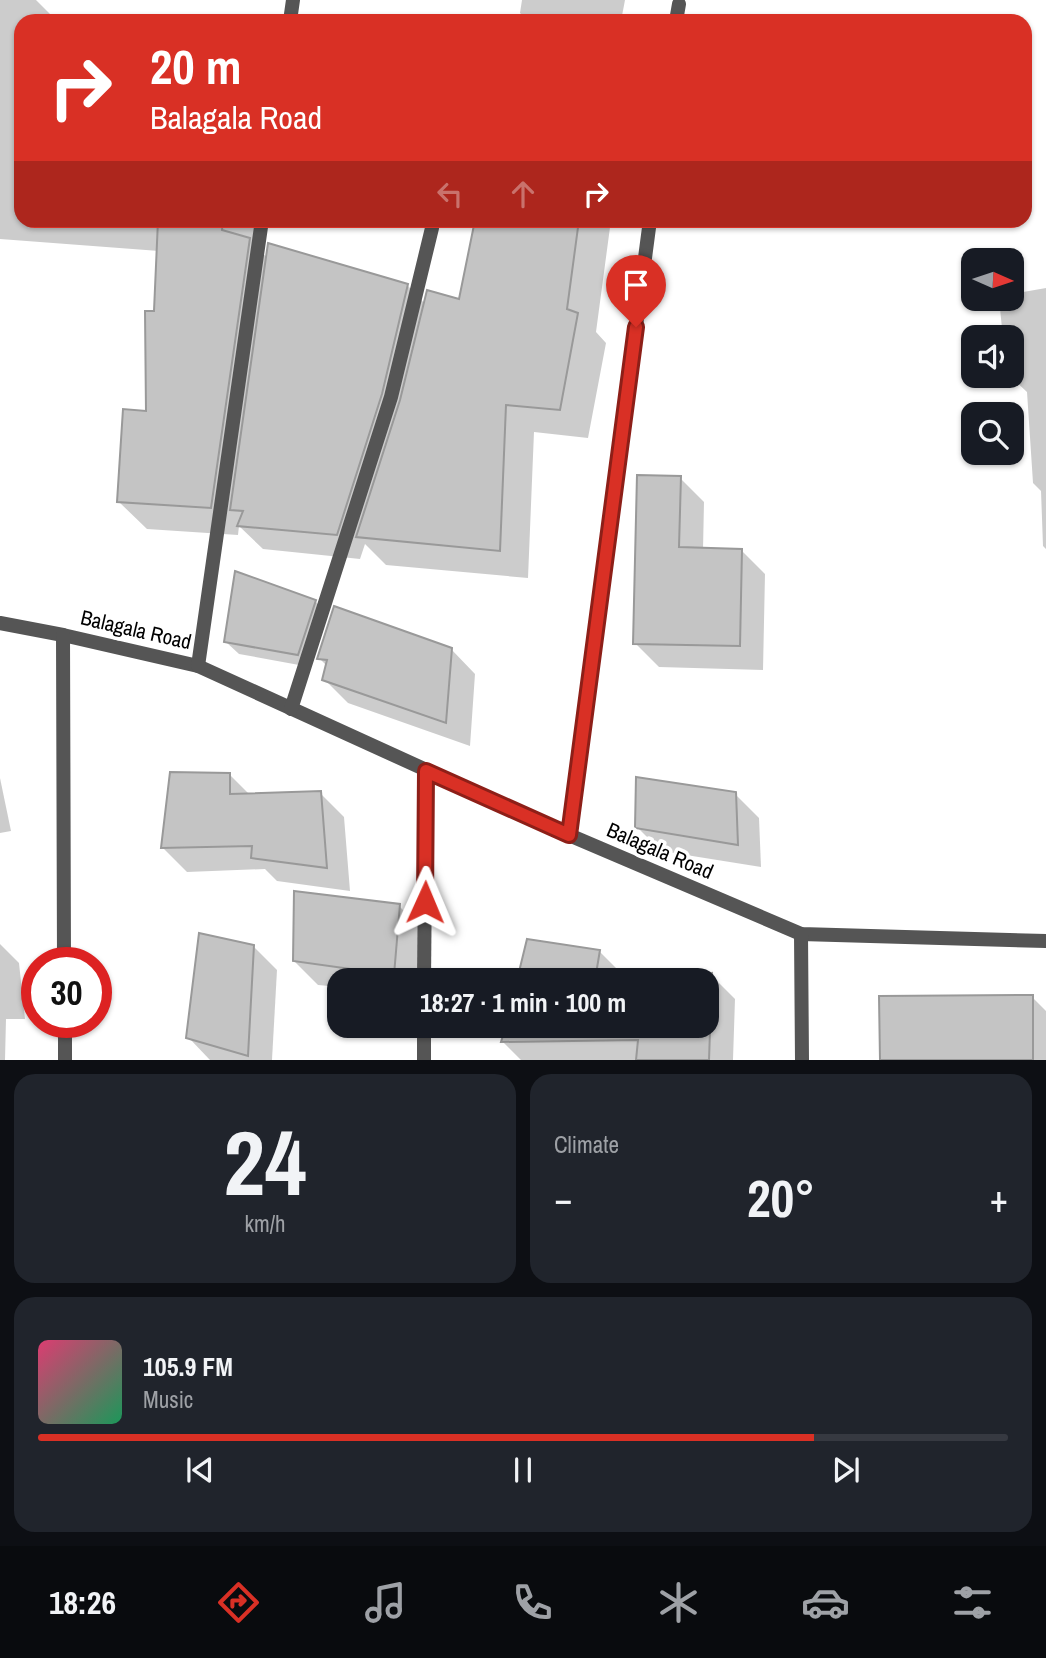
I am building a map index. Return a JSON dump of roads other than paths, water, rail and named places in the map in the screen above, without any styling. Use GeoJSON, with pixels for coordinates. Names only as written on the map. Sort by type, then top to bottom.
{"type":"FeatureCollection","features":[{"type":"Feature","properties":{"kind":"street"},"geometry":{"type":"LineString","coordinates":[[677,14],[679,4]]}},
{"type":"Feature","properties":{"kind":"street"},"geometry":{"type":"LineString","coordinates":[[198,666],[261,228]]}},
{"type":"Feature","properties":{"kind":"street"},"geometry":{"type":"LineString","coordinates":[[291,709],[391,397],[432,228]]}},
{"type":"Feature","properties":{"kind":"street"},"geometry":{"type":"LineString","coordinates":[[569,835],[649,228]]}},
{"type":"Feature","properties":{"kind":"street","name":"Balagala Road"},"geometry":{"type":"LineString","coordinates":[[0,623],[198,666],[569,835],[801,933],[1046,941]]}},
{"type":"Feature","properties":{"kind":"street"},"geometry":{"type":"LineString","coordinates":[[63,635],[64,947]]}},
{"type":"Feature","properties":{"kind":"street"},"geometry":{"type":"LineString","coordinates":[[425,968],[426,771]]}},
{"type":"Feature","properties":{"kind":"street"},"geometry":{"type":"LineString","coordinates":[[801,933],[802,1059]]}},
{"type":"Feature","properties":{"kind":"street"},"geometry":{"type":"LineString","coordinates":[[65,1038],[65,1059]]}},
{"type":"Feature","properties":{"kind":"street"},"geometry":{"type":"LineString","coordinates":[[424,1038],[424,1059]]}}]}
